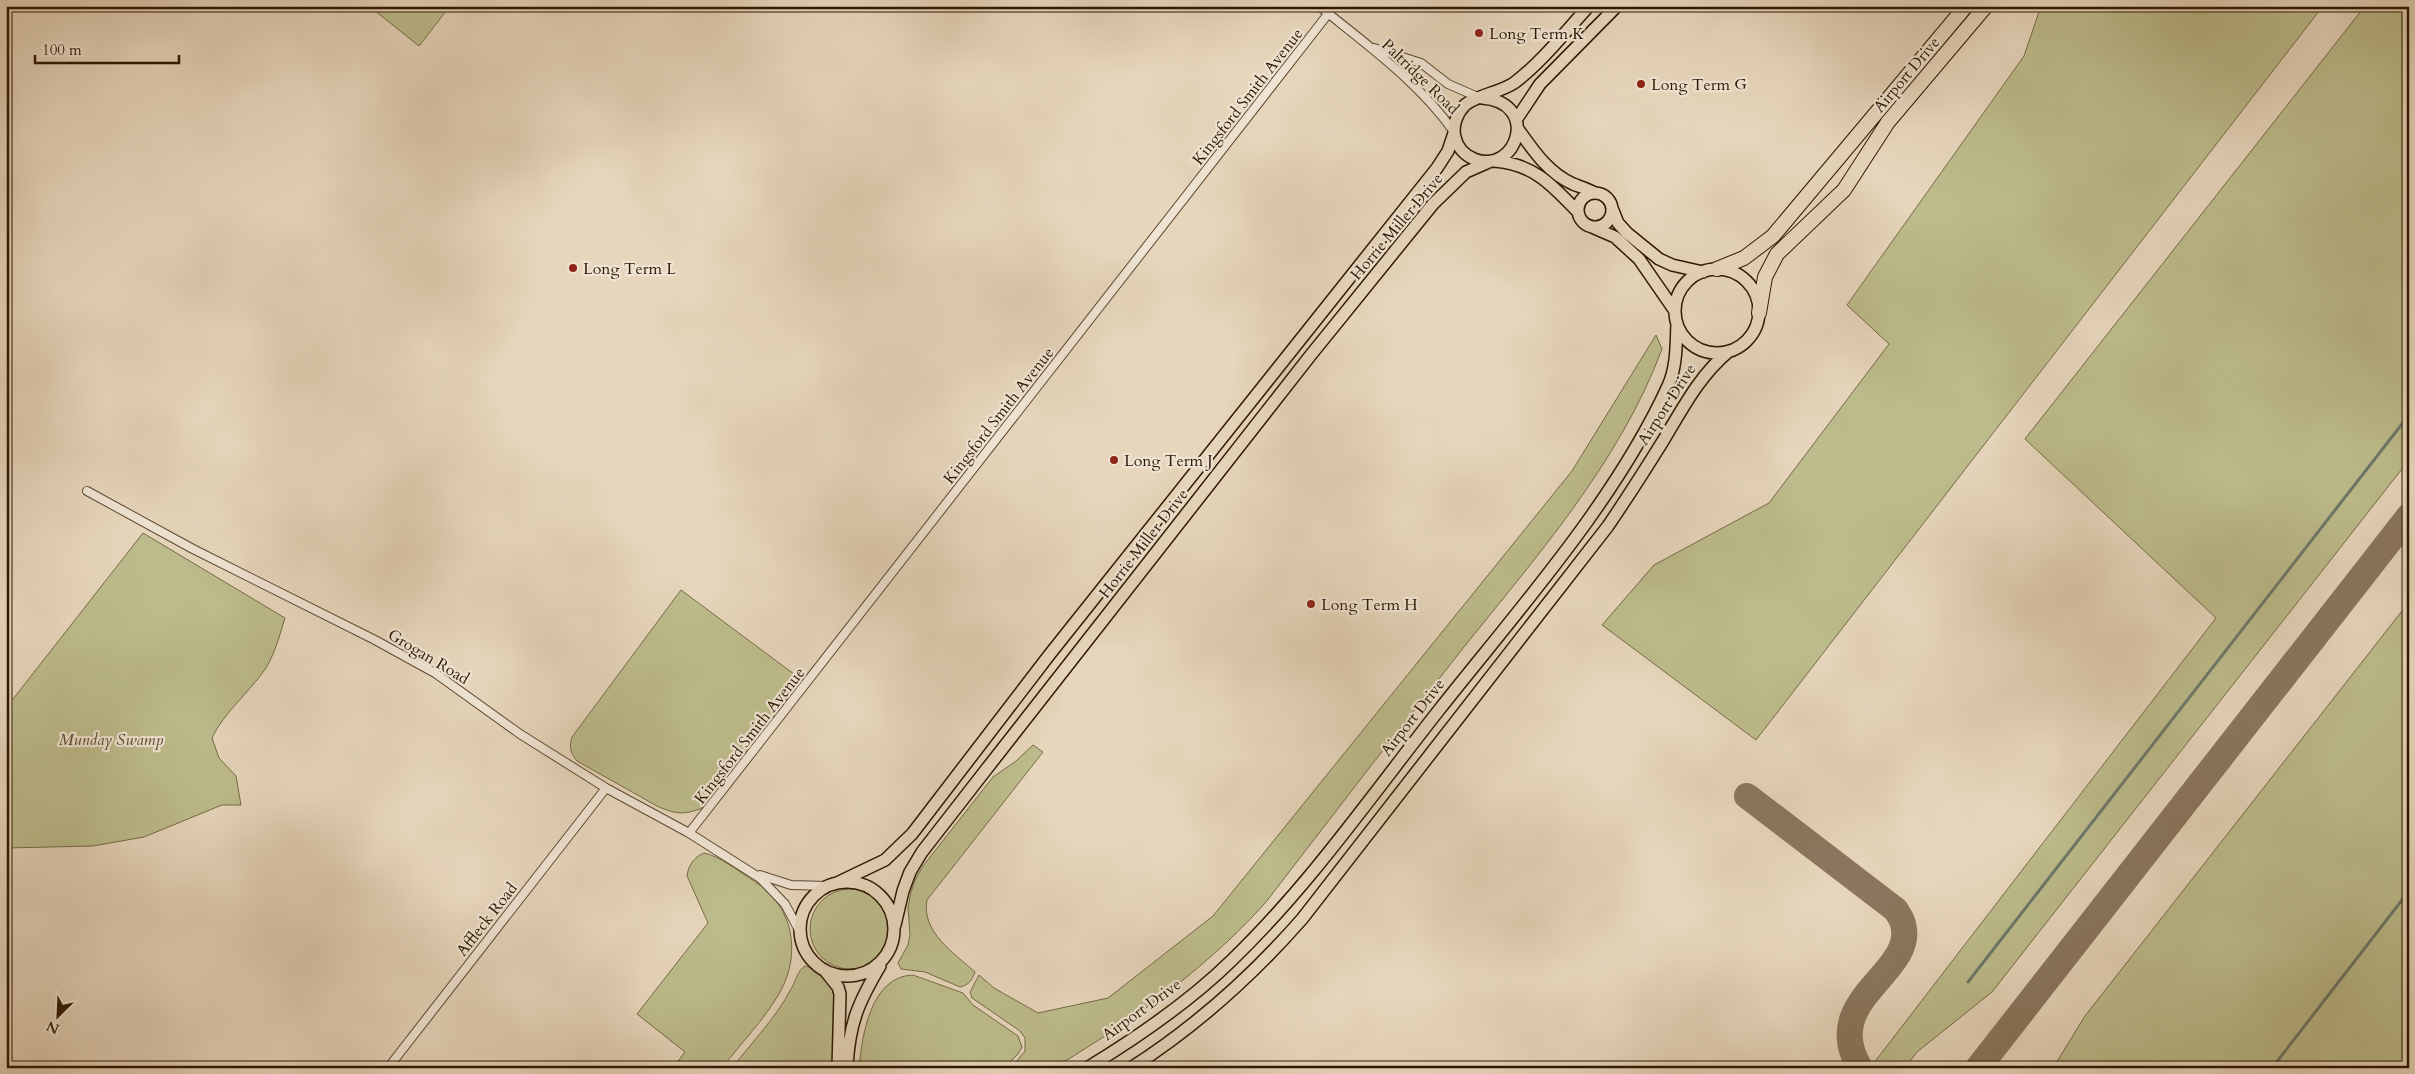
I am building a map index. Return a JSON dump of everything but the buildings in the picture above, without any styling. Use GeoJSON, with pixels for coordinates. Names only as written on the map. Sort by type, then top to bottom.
{"type":"FeatureCollection","features":[{"type":"Feature","properties":{"kind":"highway","name":"Airport Drive"},"geometry":{"type":"LineString","coordinates":[[1710,271],[1744,258],[1773,236],[1966,6]]}},
{"type":"Feature","properties":{"kind":"highway","name":"Airport Drive"},"geometry":{"type":"LineString","coordinates":[[1759,313],[1764,277],[1777,254],[1844,190],[1888,122],[1986,6]]}},
{"type":"Feature","properties":{"kind":"main road"},"geometry":{"type":"LineString","coordinates":[[1589,6],[1559,39],[1514,83],[1499,92],[1464,106],[1456,120],[1454,132],[1458,144],[1466,154],[1478,160],[1511,162],[1530,169],[1546,180],[1578,212],[1583,222],[1615,237],[1639,258],[1675,311]]}},
{"type":"Feature","properties":{"kind":"main road"},"geometry":{"type":"LineString","coordinates":[[1492,160],[1510,150],[1517,136],[1517,125],[1540,84],[1617,6]]}},
{"type":"Feature","properties":{"kind":"main road"},"geometry":{"type":"LineString","coordinates":[[1481,98],[1505,104],[1534,155],[1572,184],[1605,196],[1618,223],[1627,233],[1659,259],[1672,265],[1733,273],[1747,282],[1756,296],[1759,313],[1758,322],[1750,337],[1738,348],[1729,351],[1713,353],[1697,348],[1685,338],[1677,324],[1675,311],[1678,296],[1685,284],[1710,271]]}},
{"type":"Feature","properties":{"kind":"main road","name":"Horrie Miller Drive"},"geometry":{"type":"LineString","coordinates":[[833,884],[885,860],[912,834],[1056,646],[1437,168],[1448,151],[1454,132]]}},
{"type":"Feature","properties":{"kind":"main road","name":"Horrie Miller Drive"},"geometry":{"type":"LineString","coordinates":[[895,925],[903,891],[910,872],[922,852],[985,771],[1310,356],[1427,211],[1466,172],[1492,160]]}},
{"type":"Feature","properties":{"kind":"main road"},"geometry":{"type":"LineString","coordinates":[[1578,212],[1582,199],[1595,193]]}},
{"type":"Feature","properties":{"kind":"main road"},"geometry":{"type":"LineString","coordinates":[[1592,227],[1607,223],[1612,208]]}},
{"type":"Feature","properties":{"kind":"main road","name":"Airport Drive"},"geometry":{"type":"LineString","coordinates":[[1087,1068],[1166,1016],[1230,963],[1308,877],[1542,580],[1618,477],[1670,383],[1675,363],[1677,324]]}},
{"type":"Feature","properties":{"kind":"main road","name":"Airport Drive"},"geometry":{"type":"LineString","coordinates":[[1131,1068],[1160,1049],[1219,1003],[1266,958],[1302,919],[1608,526],[1637,484],[1694,387],[1712,366],[1729,351]]}},
{"type":"Feature","properties":{"kind":"main road"},"geometry":{"type":"LineString","coordinates":[[838,1068],[840,994],[838,987],[805,952],[800,932],[800,921],[807,905],[818,892],[833,884],[864,885],[879,894],[890,908],[895,925],[893,944],[857,1008],[851,1032],[847,1068]]}},
{"type":"Feature","properties":{"kind":"main road"},"geometry":{"type":"LineString","coordinates":[[824,971],[845,977],[856,976],[876,967],[884,960]]}},
{"type":"Feature","properties":{"kind":"street","name":"Paltridge Road"},"geometry":{"type":"LineString","coordinates":[[1319,6],[1432,104],[1454,132]]}},
{"type":"Feature","properties":{"kind":"street","name":"Kingsford Smith Avenue"},"geometry":{"type":"LineString","coordinates":[[689,834],[1328,14]]}},
{"type":"Feature","properties":{"kind":"street","name":"Paltridge Road"},"geometry":{"type":"LineString","coordinates":[[1365,44],[1421,63],[1448,84],[1481,98]]}},
{"type":"Feature","properties":{"kind":"street","name":"Grogan Road"},"geometry":{"type":"LineString","coordinates":[[87,491],[193,549],[426,667],[520,734],[606,788],[689,834],[760,878],[776,894],[800,932]]}},
{"type":"Feature","properties":{"kind":"street","name":"Affleck Road"},"geometry":{"type":"LineString","coordinates":[[388,1068],[606,788]]}},
{"type":"Feature","properties":{"kind":"street","name":"Grogan Road"},"geometry":{"type":"LineString","coordinates":[[745,868],[782,883],[801,886],[833,884]]}},
{"type":"Feature","properties":{"kind":"green space"},"geometry":{"type":"Polygon","coordinates":[[[369,6],[450,6],[419,46],[369,6]]]}},
{"type":"Feature","properties":{"kind":"green space"},"geometry":{"type":"Polygon","coordinates":[[[2041,6],[2323,6],[1756,740],[1602,625],[1654,565],[1769,503],[1889,344],[1847,305],[2024,56],[2041,6]]]}},
{"type":"Feature","properties":{"kind":"green space"},"geometry":{"type":"Polygon","coordinates":[[[2365,6],[2409,6],[2409,460],[1992,992],[1917,1052],[1905,1068],[1870,1068],[2216,618],[2025,439],[2365,6]]]}},
{"type":"Feature","properties":{"kind":"green space"},"geometry":{"type":"Polygon","coordinates":[[[1656,335],[1662,349],[1644,391],[1623,432],[1599,471],[1546,545],[1411,714],[1266,902],[1228,941],[1187,977],[1099,1040],[1049,1068],[1011,1068],[1025,1051],[1025,1038],[1020,1031],[972,998],[970,992],[979,975],[994,988],[1038,1013],[1108,998],[1213,916],[1572,471],[1656,335]]]}},
{"type":"Feature","properties":{"kind":"green space","name":"Munday Swamp"},"geometry":{"type":"Polygon","coordinates":[[[143,533],[285,618],[275,650],[266,668],[223,720],[212,738],[219,758],[236,776],[241,805],[222,805],[144,837],[93,846],[6,848],[6,708],[143,533]]]}},
{"type":"Feature","properties":{"kind":"green space"},"geometry":{"type":"Polygon","coordinates":[[[681,590],[802,680],[705,807],[681,813],[657,806],[577,761],[570,747],[572,737],[681,590]]]}},
{"type":"Feature","properties":{"kind":"green space"},"geometry":{"type":"Polygon","coordinates":[[[2409,602],[2409,1068],[2053,1068],[2085,1016],[2409,602]]]}},
{"type":"Feature","properties":{"kind":"green space"},"geometry":{"type":"Polygon","coordinates":[[[1033,745],[1043,752],[927,900],[926,912],[934,932],[949,949],[975,972],[971,980],[966,985],[960,987],[925,972],[901,969],[898,963],[908,945],[910,935],[908,907],[911,892],[923,866],[993,777],[1016,761],[1033,745]]]}},
{"type":"Feature","properties":{"kind":"green space"},"geometry":{"type":"Polygon","coordinates":[[[704,853],[723,861],[754,881],[778,903],[790,931],[792,946],[791,962],[787,977],[774,1002],[722,1068],[673,1068],[685,1052],[637,1014],[708,923],[687,876],[692,862],[704,853]]]}},
{"type":"Feature","properties":{"kind":"green space"},"geometry":{"type":"Polygon","coordinates":[[[850,889],[865,892],[878,901],[887,914],[890,929],[887,944],[878,957],[865,966],[850,969],[835,966],[822,957],[813,944],[810,929],[813,914],[822,901],[835,892],[850,889]]]}},
{"type":"Feature","properties":{"kind":"green space"},"geometry":{"type":"Polygon","coordinates":[[[805,966],[820,974],[835,993],[837,1014],[833,1068],[732,1068],[778,1010],[793,986],[798,973],[805,966]]]}},
{"type":"Feature","properties":{"kind":"green space"},"geometry":{"type":"Polygon","coordinates":[[[913,975],[963,993],[973,1005],[1018,1036],[1022,1047],[1018,1054],[1004,1068],[859,1068],[866,1024],[878,996],[887,985],[899,978],[913,975]]]}},
{"type":"Feature","properties":{"kind":"waterway"},"geometry":{"type":"LineString","coordinates":[[1968,982],[2409,415]]}},
{"type":"Feature","properties":{"kind":"waterway"},"geometry":{"type":"LineString","coordinates":[[2272,1068],[2409,891]]}},
{"type":"Feature","properties":{"kind":"waterway"},"geometry":{"type":"LineString","coordinates":[[2064,1063],[2070,1068]]}},
{"type":"Feature","properties":{"kind":"taxiway"},"geometry":{"type":"LineString","coordinates":[[1978,1068],[2409,516]]}},
{"type":"Feature","properties":{"kind":"taxiway"},"geometry":{"type":"LineString","coordinates":[[1747,796],[1896,910],[1902,920],[1903,941],[1896,957],[1859,1005],[1851,1023],[1850,1044],[1860,1068]]}},
{"type":"Feature","properties":{"kind":"place","name":"Long Term K"},"geometry":{"type":"Point","coordinates":[1479,33]}},
{"type":"Feature","properties":{"kind":"place","name":"Long Term G"},"geometry":{"type":"Point","coordinates":[1641,84]}},
{"type":"Feature","properties":{"kind":"place","name":"Long Term L"},"geometry":{"type":"Point","coordinates":[573,268]}},
{"type":"Feature","properties":{"kind":"place","name":"Long Term J"},"geometry":{"type":"Point","coordinates":[1114,460]}},
{"type":"Feature","properties":{"kind":"place","name":"Long Term H"},"geometry":{"type":"Point","coordinates":[1311,604]}}]}
